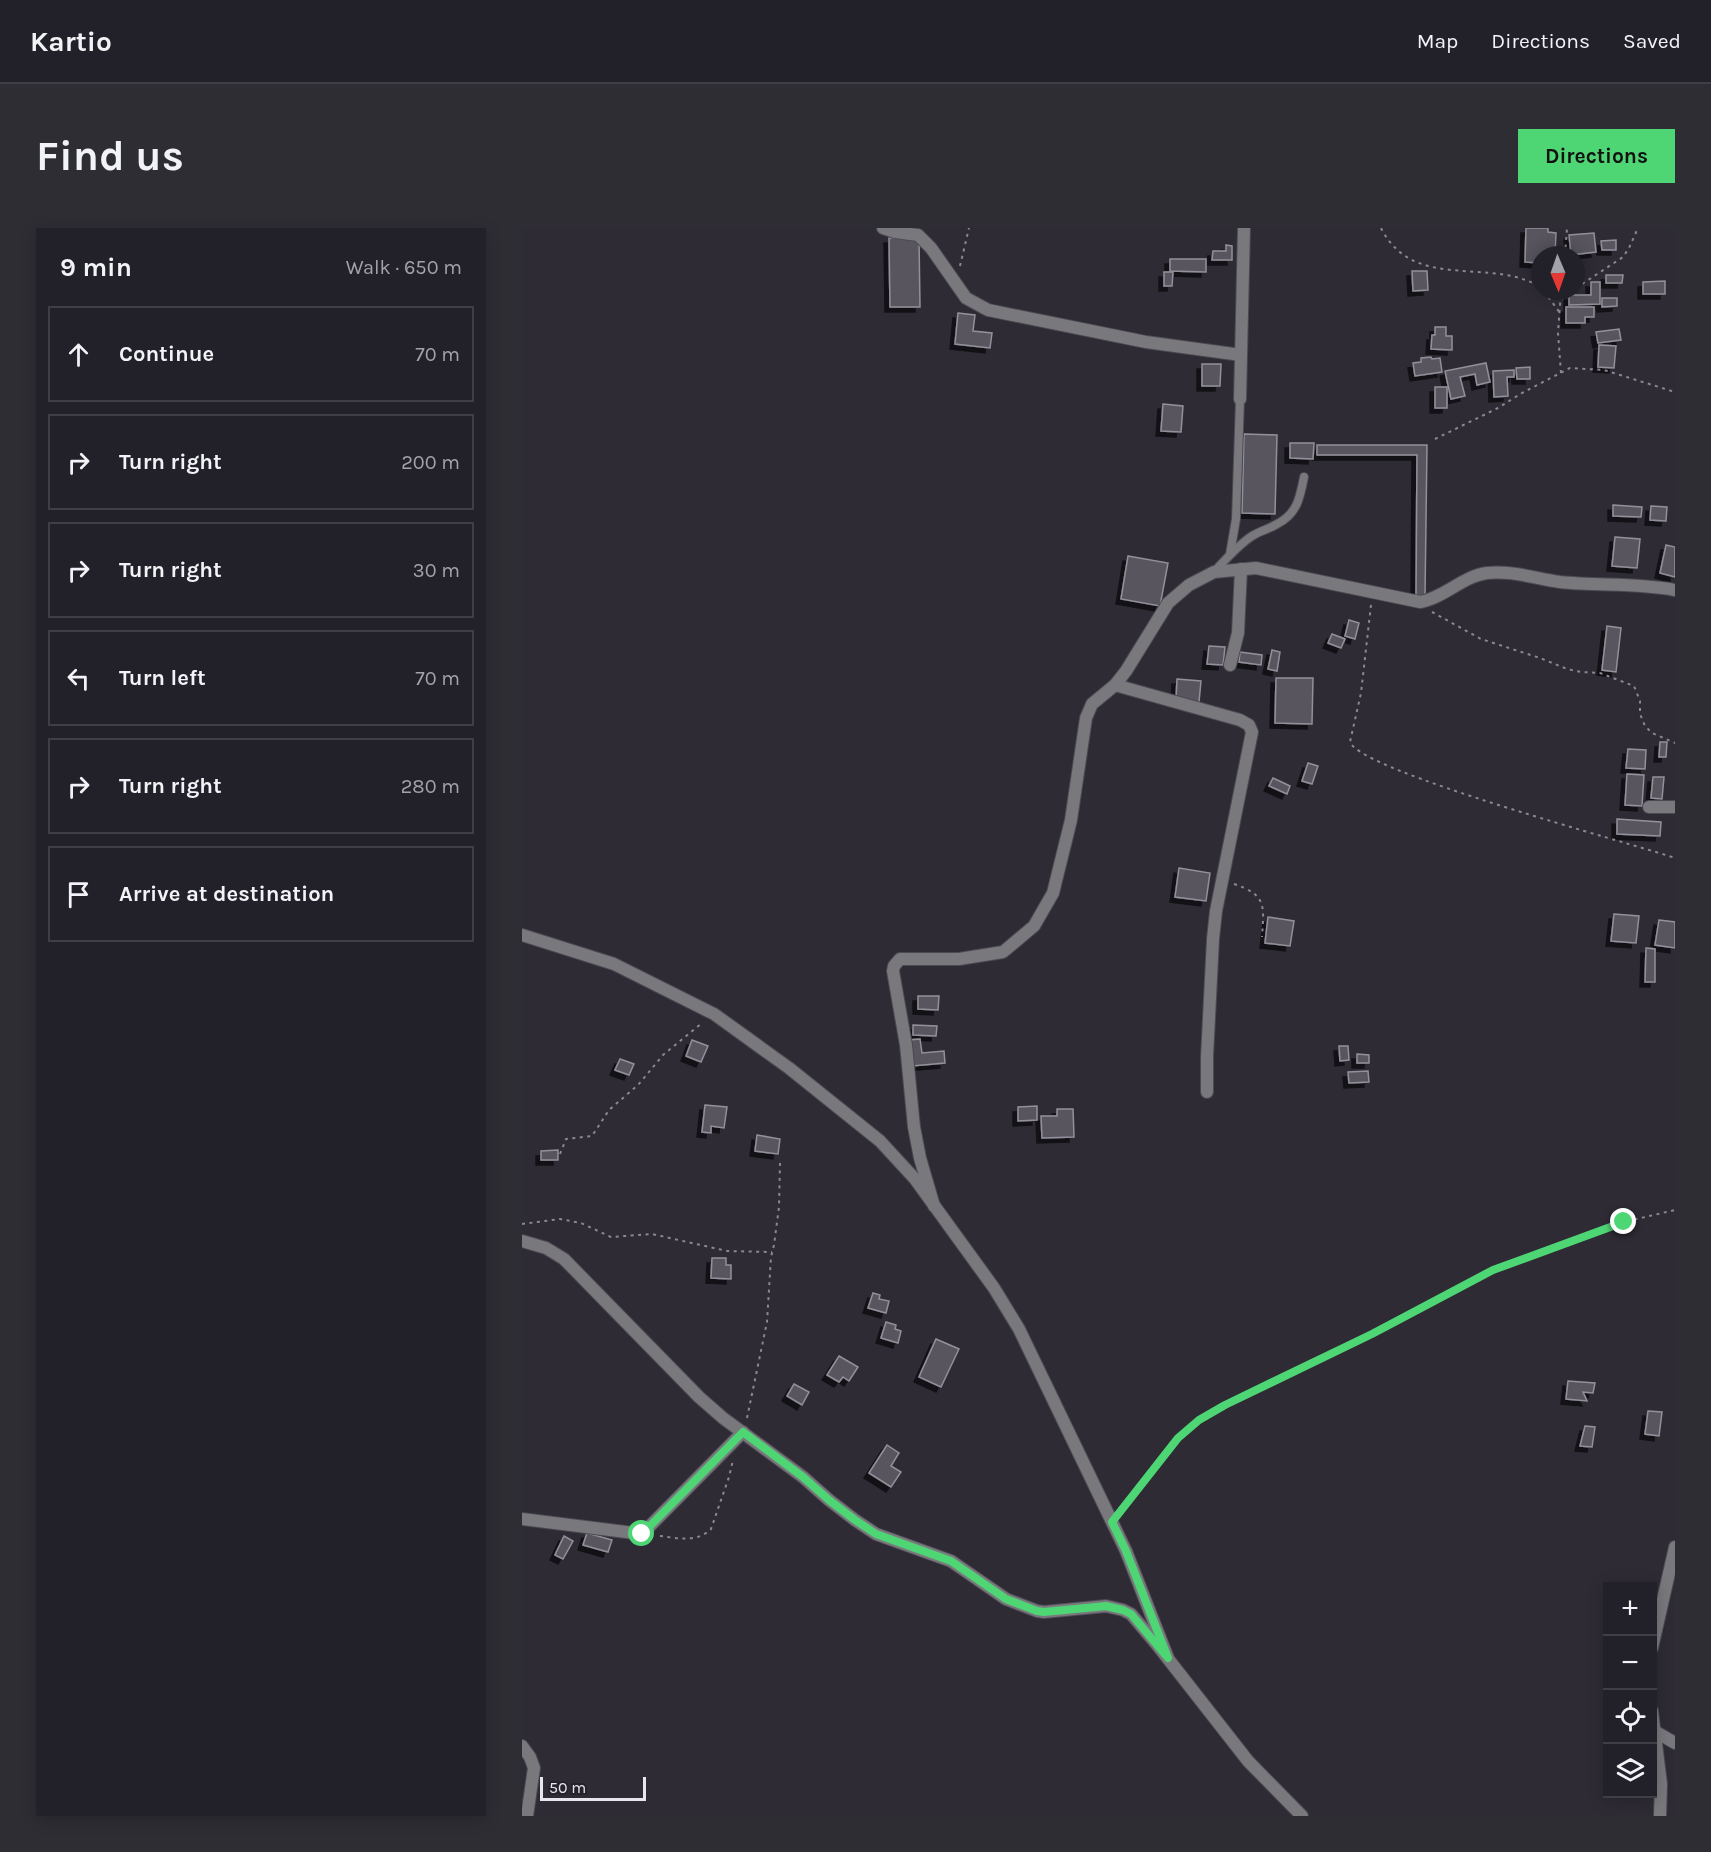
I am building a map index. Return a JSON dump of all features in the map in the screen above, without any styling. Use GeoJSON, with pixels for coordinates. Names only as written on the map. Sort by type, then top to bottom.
{"type":"FeatureCollection","features":[{"type":"Feature","properties":{"kind":"street"},"geometry":{"type":"LineString","coordinates":[[883,228],[918,235],[931,248],[966,298],[987,310],[1146,342],[1241,355]]}},
{"type":"Feature","properties":{"kind":"street"},"geometry":{"type":"LineString","coordinates":[[1240,399],[1244,228]]}},
{"type":"Feature","properties":{"kind":"street"},"geometry":{"type":"LineString","coordinates":[[934,1206],[914,1127],[906,1045],[894,980],[894,966],[903,958],[959,959],[1003,952],[1034,926],[1053,893],[1071,820],[1086,718],[1092,704],[1115,685],[1149,636],[1168,603],[1189,585],[1214,572],[1256,568],[1420,602],[1437,597],[1479,575],[1488,573],[1508,573],[1560,582],[1675,590]]}},
{"type":"Feature","properties":{"kind":"street"},"geometry":{"type":"LineString","coordinates":[[1230,665],[1238,633],[1241,569]]}},
{"type":"Feature","properties":{"kind":"street"},"geometry":{"type":"LineString","coordinates":[[1115,685],[1240,720],[1249,725],[1252,736],[1216,911],[1207,1057],[1208,1092]]}},
{"type":"Feature","properties":{"kind":"street"},"geometry":{"type":"LineString","coordinates":[[1649,807],[1675,807]]}},
{"type":"Feature","properties":{"kind":"street"},"geometry":{"type":"LineString","coordinates":[[522,936],[614,964],[714,1014],[789,1068],[880,1141],[915,1179],[994,1288],[1019,1329],[1126,1551],[1168,1658]]}},
{"type":"Feature","properties":{"kind":"street"},"geometry":{"type":"LineString","coordinates":[[522,1241],[546,1248],[564,1259],[699,1397],[741,1435],[803,1477],[838,1507],[876,1534],[951,1561],[1006,1599],[1037,1611],[1053,1612],[1106,1606],[1131,1614],[1248,1761],[1302,1816]]}},
{"type":"Feature","properties":{"kind":"street"},"geometry":{"type":"LineString","coordinates":[[522,1519],[642,1534],[741,1435]]}},
{"type":"Feature","properties":{"kind":"street"},"geometry":{"type":"LineString","coordinates":[[1654,1636],[1675,1547]]}},
{"type":"Feature","properties":{"kind":"street"},"geometry":{"type":"LineString","coordinates":[[1657,1733],[1675,1743]]}},
{"type":"Feature","properties":{"kind":"street"},"geometry":{"type":"LineString","coordinates":[[1657,1742],[1661,1784],[1660,1816]]}},
{"type":"Feature","properties":{"kind":"street"},"geometry":{"type":"LineString","coordinates":[[522,1746],[534,1768],[527,1816]]}},
{"type":"Feature","properties":{"kind":"lane"},"geometry":{"type":"LineString","coordinates":[[1230,554],[1236,519],[1240,399]]}},
{"type":"Feature","properties":{"kind":"lane"},"geometry":{"type":"LineString","coordinates":[[1214,572],[1230,554],[1250,538],[1276,525],[1294,511],[1300,499],[1304,477]]}},
{"type":"Feature","properties":{"kind":"path"},"geometry":{"type":"LineString","coordinates":[[956,284],[969,228]]}},
{"type":"Feature","properties":{"kind":"path"},"geometry":{"type":"LineString","coordinates":[[1381,228],[1393,247],[1405,257],[1421,264],[1434,268],[1497,275],[1531,283]]}},
{"type":"Feature","properties":{"kind":"path"},"geometry":{"type":"LineString","coordinates":[[1565,246],[1567,228]]}},
{"type":"Feature","properties":{"kind":"path"},"geometry":{"type":"LineString","coordinates":[[1585,282],[1623,257],[1638,228]]}},
{"type":"Feature","properties":{"kind":"path"},"geometry":{"type":"LineString","coordinates":[[1551,300],[1560,313]]}},
{"type":"Feature","properties":{"kind":"path"},"geometry":{"type":"LineString","coordinates":[[1561,300],[1558,333],[1561,373]]}},
{"type":"Feature","properties":{"kind":"path"},"geometry":{"type":"LineString","coordinates":[[1435,440],[1570,368],[1604,370],[1675,392]]}},
{"type":"Feature","properties":{"kind":"path"},"geometry":{"type":"LineString","coordinates":[[1373,593],[1361,693],[1350,742],[1354,748],[1383,764],[1447,788],[1545,820],[1675,858]]}},
{"type":"Feature","properties":{"kind":"path"},"geometry":{"type":"LineString","coordinates":[[1420,602],[1437,615],[1481,639],[1567,669],[1600,673],[1634,686],[1640,701],[1645,726],[1652,733],[1675,742]]}},
{"type":"Feature","properties":{"kind":"path"},"geometry":{"type":"LineString","coordinates":[[1222,881],[1253,892],[1262,900],[1264,909],[1262,937]]}},
{"type":"Feature","properties":{"kind":"path"},"geometry":{"type":"LineString","coordinates":[[560,1154],[566,1139],[592,1136],[609,1110],[638,1085],[663,1055],[714,1014]]}},
{"type":"Feature","properties":{"kind":"path"},"geometry":{"type":"LineString","coordinates":[[642,1534],[682,1539],[697,1538],[711,1529],[741,1435],[767,1322],[772,1252],[779,1208],[780,1163]]}},
{"type":"Feature","properties":{"kind":"path"},"geometry":{"type":"LineString","coordinates":[[1112,1522],[1178,1438],[1199,1420],[1225,1405],[1372,1334],[1493,1270],[1624,1222],[1675,1210]]}},
{"type":"Feature","properties":{"kind":"path"},"geometry":{"type":"LineString","coordinates":[[522,1224],[560,1219],[581,1223],[611,1237],[652,1234],[727,1251],[772,1252]]}},
{"type":"Feature","properties":{"kind":"building"},"geometry":{"type":"Polygon","coordinates":[[[1526,228],[1548,228],[1548,232],[1556,233],[1555,246],[1531,246],[1531,262],[1525,262],[1526,228]]]}},
{"type":"Feature","properties":{"kind":"building"},"geometry":{"type":"Polygon","coordinates":[[[1594,233],[1596,252],[1585,253],[1585,246],[1570,246],[1569,235],[1594,233]]]}},
{"type":"Feature","properties":{"kind":"building"},"geometry":{"type":"Polygon","coordinates":[[[889,238],[919,238],[920,307],[890,307],[889,238]]]}},
{"type":"Feature","properties":{"kind":"building"},"geometry":{"type":"Polygon","coordinates":[[[1616,240],[1616,250],[1602,250],[1601,241],[1616,240]]]}},
{"type":"Feature","properties":{"kind":"building"},"geometry":{"type":"Polygon","coordinates":[[[1226,245],[1232,246],[1232,260],[1212,260],[1213,251],[1226,251],[1226,245]]]}},
{"type":"Feature","properties":{"kind":"building"},"geometry":{"type":"Polygon","coordinates":[[[1170,259],[1206,259],[1206,272],[1170,271],[1170,259]]]}},
{"type":"Feature","properties":{"kind":"building"},"geometry":{"type":"Polygon","coordinates":[[[1412,271],[1427,271],[1428,290],[1413,291],[1412,271]]]}},
{"type":"Feature","properties":{"kind":"building"},"geometry":{"type":"Polygon","coordinates":[[[1164,272],[1173,272],[1172,286],[1164,286],[1164,272]]]}},
{"type":"Feature","properties":{"kind":"building"},"geometry":{"type":"Polygon","coordinates":[[[1606,275],[1623,275],[1622,283],[1606,283],[1606,275]]]}},
{"type":"Feature","properties":{"kind":"building"},"geometry":{"type":"Polygon","coordinates":[[[1665,281],[1665,294],[1643,294],[1643,282],[1665,281]]]}},
{"type":"Feature","properties":{"kind":"building"},"geometry":{"type":"Polygon","coordinates":[[[1591,282],[1600,282],[1600,304],[1569,305],[1569,300],[1585,300],[1585,295],[1591,295],[1591,282]]]}},
{"type":"Feature","properties":{"kind":"building"},"geometry":{"type":"Polygon","coordinates":[[[1602,298],[1617,298],[1617,306],[1602,307],[1602,298]]]}},
{"type":"Feature","properties":{"kind":"building"},"geometry":{"type":"Polygon","coordinates":[[[1566,307],[1594,307],[1594,317],[1585,317],[1585,323],[1566,323],[1566,307]]]}},
{"type":"Feature","properties":{"kind":"building"},"geometry":{"type":"Polygon","coordinates":[[[958,313],[975,315],[973,331],[992,333],[990,348],[955,344],[958,313]]]}},
{"type":"Feature","properties":{"kind":"building"},"geometry":{"type":"Polygon","coordinates":[[[1435,327],[1446,327],[1446,336],[1452,336],[1452,350],[1431,349],[1435,327]]]}},
{"type":"Feature","properties":{"kind":"building"},"geometry":{"type":"Polygon","coordinates":[[[1619,329],[1621,340],[1598,343],[1596,332],[1619,329]]]}},
{"type":"Feature","properties":{"kind":"building"},"geometry":{"type":"Polygon","coordinates":[[[1599,345],[1616,346],[1614,368],[1598,367],[1599,345]]]}},
{"type":"Feature","properties":{"kind":"building"},"geometry":{"type":"Polygon","coordinates":[[[1431,357],[1432,359],[1440,358],[1442,372],[1415,376],[1413,363],[1421,362],[1421,358],[1431,357]]]}},
{"type":"Feature","properties":{"kind":"building"},"geometry":{"type":"Polygon","coordinates":[[[1486,363],[1490,382],[1477,385],[1475,374],[1460,377],[1465,396],[1451,399],[1445,371],[1486,363]]]}},
{"type":"Feature","properties":{"kind":"building"},"geometry":{"type":"Polygon","coordinates":[[[1202,364],[1221,364],[1220,386],[1202,386],[1202,364]]]}},
{"type":"Feature","properties":{"kind":"building"},"geometry":{"type":"Polygon","coordinates":[[[1530,367],[1530,379],[1517,379],[1516,368],[1530,367]]]}},
{"type":"Feature","properties":{"kind":"building"},"geometry":{"type":"Polygon","coordinates":[[[1514,370],[1514,377],[1507,377],[1508,396],[1494,397],[1493,371],[1514,370]]]}},
{"type":"Feature","properties":{"kind":"building"},"geometry":{"type":"Polygon","coordinates":[[[1435,387],[1447,387],[1447,408],[1435,408],[1435,387]]]}},
{"type":"Feature","properties":{"kind":"building"},"geometry":{"type":"Polygon","coordinates":[[[1163,404],[1183,406],[1181,432],[1161,431],[1163,404]]]}},
{"type":"Feature","properties":{"kind":"building"},"geometry":{"type":"Polygon","coordinates":[[[1244,434],[1277,435],[1275,514],[1242,513],[1244,434]]]}},
{"type":"Feature","properties":{"kind":"building"},"geometry":{"type":"Polygon","coordinates":[[[1290,443],[1314,443],[1313,459],[1290,458],[1290,443]]]}},
{"type":"Feature","properties":{"kind":"building"},"geometry":{"type":"Polygon","coordinates":[[[1317,445],[1427,445],[1425,597],[1416,597],[1417,455],[1317,455],[1317,445]]]}},
{"type":"Feature","properties":{"kind":"building"},"geometry":{"type":"Polygon","coordinates":[[[1613,505],[1642,507],[1641,517],[1613,516],[1613,505]]]}},
{"type":"Feature","properties":{"kind":"building"},"geometry":{"type":"Polygon","coordinates":[[[1651,506],[1667,507],[1666,521],[1650,520],[1651,506]]]}},
{"type":"Feature","properties":{"kind":"building"},"geometry":{"type":"Polygon","coordinates":[[[1615,537],[1640,539],[1637,568],[1612,566],[1615,537]]]}},
{"type":"Feature","properties":{"kind":"building"},"geometry":{"type":"Polygon","coordinates":[[[1666,545],[1675,547],[1675,577],[1660,573],[1666,545]]]}},
{"type":"Feature","properties":{"kind":"building"},"geometry":{"type":"Polygon","coordinates":[[[1128,556],[1168,563],[1160,606],[1121,599],[1128,556]]]}},
{"type":"Feature","properties":{"kind":"building"},"geometry":{"type":"Polygon","coordinates":[[[1349,620],[1359,623],[1355,639],[1345,636],[1349,620]]]}},
{"type":"Feature","properties":{"kind":"building"},"geometry":{"type":"Polygon","coordinates":[[[1607,626],[1621,628],[1616,672],[1602,670],[1607,626]]]}},
{"type":"Feature","properties":{"kind":"building"},"geometry":{"type":"Polygon","coordinates":[[[1332,634],[1345,639],[1341,648],[1328,643],[1332,634]]]}},
{"type":"Feature","properties":{"kind":"building"},"geometry":{"type":"Polygon","coordinates":[[[1209,646],[1225,647],[1223,665],[1207,664],[1209,646]]]}},
{"type":"Feature","properties":{"kind":"building"},"geometry":{"type":"Polygon","coordinates":[[[1272,650],[1280,652],[1277,671],[1268,669],[1272,650]]]}},
{"type":"Feature","properties":{"kind":"building"},"geometry":{"type":"Polygon","coordinates":[[[1240,652],[1262,655],[1261,665],[1239,662],[1240,652]]]}},
{"type":"Feature","properties":{"kind":"building"},"geometry":{"type":"Polygon","coordinates":[[[1276,678],[1313,678],[1312,724],[1275,723],[1276,678]]]}},
{"type":"Feature","properties":{"kind":"building"},"geometry":{"type":"Polygon","coordinates":[[[1177,679],[1201,681],[1199,702],[1176,700],[1177,679]]]}},
{"type":"Feature","properties":{"kind":"building"},"geometry":{"type":"Polygon","coordinates":[[[1660,742],[1667,742],[1666,757],[1659,757],[1660,742]]]}},
{"type":"Feature","properties":{"kind":"building"},"geometry":{"type":"Polygon","coordinates":[[[1628,749],[1646,750],[1645,769],[1626,768],[1628,749]]]}},
{"type":"Feature","properties":{"kind":"building"},"geometry":{"type":"Polygon","coordinates":[[[1308,763],[1318,766],[1312,784],[1302,781],[1308,763]]]}},
{"type":"Feature","properties":{"kind":"building"},"geometry":{"type":"Polygon","coordinates":[[[1627,774],[1644,775],[1642,806],[1625,805],[1627,774]]]}},
{"type":"Feature","properties":{"kind":"building"},"geometry":{"type":"Polygon","coordinates":[[[1653,777],[1664,777],[1662,799],[1651,798],[1653,777]]]}},
{"type":"Feature","properties":{"kind":"building"},"geometry":{"type":"Polygon","coordinates":[[[1273,778],[1290,786],[1287,794],[1269,786],[1273,778]]]}},
{"type":"Feature","properties":{"kind":"building"},"geometry":{"type":"Polygon","coordinates":[[[1617,819],[1661,822],[1660,836],[1617,834],[1617,819]]]}},
{"type":"Feature","properties":{"kind":"building"},"geometry":{"type":"Polygon","coordinates":[[[1179,868],[1210,873],[1206,901],[1175,897],[1179,868]]]}},
{"type":"Feature","properties":{"kind":"building"},"geometry":{"type":"Polygon","coordinates":[[[1614,914],[1639,916],[1636,943],[1611,941],[1614,914]]]}},
{"type":"Feature","properties":{"kind":"building"},"geometry":{"type":"Polygon","coordinates":[[[1268,917],[1294,921],[1290,946],[1265,943],[1268,917]]]}},
{"type":"Feature","properties":{"kind":"building"},"geometry":{"type":"Polygon","coordinates":[[[1659,920],[1675,922],[1675,948],[1655,945],[1659,920]]]}},
{"type":"Feature","properties":{"kind":"building"},"geometry":{"type":"Polygon","coordinates":[[[1646,948],[1655,949],[1655,982],[1645,982],[1646,948]]]}},
{"type":"Feature","properties":{"kind":"building"},"geometry":{"type":"Polygon","coordinates":[[[918,996],[939,996],[938,1010],[918,1009],[918,996]]]}},
{"type":"Feature","properties":{"kind":"building"},"geometry":{"type":"Polygon","coordinates":[[[913,1025],[937,1026],[936,1036],[913,1035],[913,1025]]]}},
{"type":"Feature","properties":{"kind":"building"},"geometry":{"type":"Polygon","coordinates":[[[920,1039],[922,1053],[944,1051],[945,1063],[912,1066],[909,1040],[920,1039]]]}},
{"type":"Feature","properties":{"kind":"building"},"geometry":{"type":"Polygon","coordinates":[[[692,1040],[708,1046],[701,1062],[686,1056],[692,1040]]]}},
{"type":"Feature","properties":{"kind":"building"},"geometry":{"type":"Polygon","coordinates":[[[1339,1046],[1348,1046],[1349,1060],[1340,1061],[1339,1046]]]}},
{"type":"Feature","properties":{"kind":"building"},"geometry":{"type":"Polygon","coordinates":[[[1357,1054],[1369,1055],[1369,1063],[1357,1063],[1357,1054]]]}},
{"type":"Feature","properties":{"kind":"building"},"geometry":{"type":"Polygon","coordinates":[[[620,1059],[634,1064],[629,1075],[615,1070],[620,1059]]]}},
{"type":"Feature","properties":{"kind":"building"},"geometry":{"type":"Polygon","coordinates":[[[1368,1071],[1369,1082],[1349,1083],[1348,1072],[1368,1071]]]}},
{"type":"Feature","properties":{"kind":"building"},"geometry":{"type":"Polygon","coordinates":[[[705,1105],[727,1107],[724,1128],[711,1126],[711,1133],[702,1132],[705,1105]]]}},
{"type":"Feature","properties":{"kind":"building"},"geometry":{"type":"Polygon","coordinates":[[[1037,1106],[1037,1120],[1018,1121],[1018,1107],[1037,1106]]]}},
{"type":"Feature","properties":{"kind":"building"},"geometry":{"type":"Polygon","coordinates":[[[1057,1109],[1073,1109],[1074,1137],[1042,1138],[1041,1116],[1057,1116],[1057,1109]]]}},
{"type":"Feature","properties":{"kind":"building"},"geometry":{"type":"Polygon","coordinates":[[[757,1135],[780,1139],[778,1154],[755,1151],[757,1135]]]}},
{"type":"Feature","properties":{"kind":"building"},"geometry":{"type":"Polygon","coordinates":[[[558,1150],[558,1160],[541,1160],[541,1151],[558,1150]]]}},
{"type":"Feature","properties":{"kind":"building"},"geometry":{"type":"Polygon","coordinates":[[[712,1258],[726,1258],[726,1265],[731,1265],[731,1279],[711,1278],[712,1258]]]}},
{"type":"Feature","properties":{"kind":"building"},"geometry":{"type":"Polygon","coordinates":[[[873,1293],[880,1295],[879,1299],[889,1301],[886,1313],[868,1308],[873,1293]]]}},
{"type":"Feature","properties":{"kind":"building"},"geometry":{"type":"Polygon","coordinates":[[[886,1322],[896,1325],[895,1329],[901,1331],[898,1343],[881,1338],[886,1322]]]}},
{"type":"Feature","properties":{"kind":"building"},"geometry":{"type":"Polygon","coordinates":[[[936,1339],[959,1349],[941,1387],[919,1377],[936,1339]]]}},
{"type":"Feature","properties":{"kind":"building"},"geometry":{"type":"Polygon","coordinates":[[[839,1356],[858,1367],[849,1381],[843,1377],[839,1382],[827,1375],[839,1356]]]}},
{"type":"Feature","properties":{"kind":"building"},"geometry":{"type":"Polygon","coordinates":[[[1568,1381],[1595,1383],[1593,1393],[1583,1392],[1587,1401],[1566,1399],[1568,1381]]]}},
{"type":"Feature","properties":{"kind":"building"},"geometry":{"type":"Polygon","coordinates":[[[794,1384],[809,1392],[802,1405],[787,1396],[794,1384]]]}},
{"type":"Feature","properties":{"kind":"building"},"geometry":{"type":"Polygon","coordinates":[[[1648,1411],[1662,1412],[1659,1436],[1645,1434],[1648,1411]]]}},
{"type":"Feature","properties":{"kind":"building"},"geometry":{"type":"Polygon","coordinates":[[[1585,1426],[1595,1427],[1592,1447],[1580,1446],[1585,1426]]]}},
{"type":"Feature","properties":{"kind":"building"},"geometry":{"type":"Polygon","coordinates":[[[887,1445],[899,1453],[891,1466],[901,1472],[891,1487],[869,1473],[887,1445]]]}},
{"type":"Feature","properties":{"kind":"building"},"geometry":{"type":"Polygon","coordinates":[[[587,1533],[612,1540],[608,1552],[583,1545],[587,1533]]]}},
{"type":"Feature","properties":{"kind":"building"},"geometry":{"type":"Polygon","coordinates":[[[564,1536],[573,1541],[563,1559],[555,1555],[564,1536]]]}},
{"type":"Feature","properties":{"kind":"route"},"geometry":{"type":"LineString","coordinates":[[642,1534],[743,1432],[876,1534],[951,1561],[1006,1599],[1037,1611],[1053,1612],[1106,1606],[1123,1610],[1131,1614],[1168,1658],[1126,1551],[1112,1522],[1178,1438],[1199,1420],[1225,1405],[1372,1334],[1493,1270],[1624,1222]]}}]}
